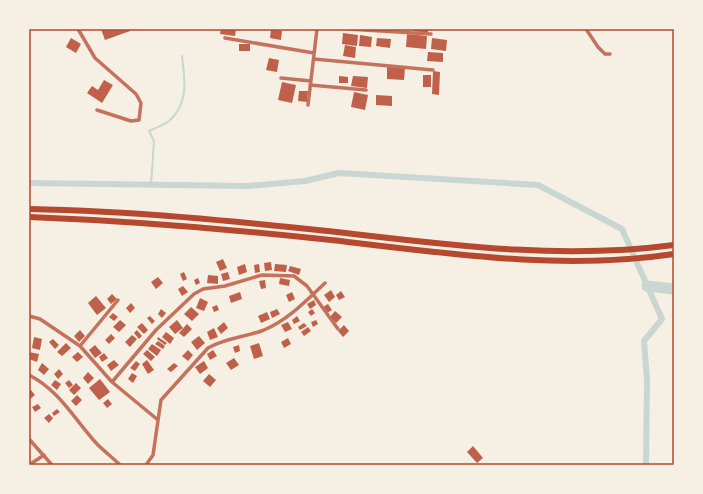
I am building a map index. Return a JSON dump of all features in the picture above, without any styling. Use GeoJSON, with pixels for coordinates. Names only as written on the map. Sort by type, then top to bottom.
{"type":"FeatureCollection","features":[{"type":"Feature","properties":{"kind":"highway"},"geometry":{"type":"LineString","coordinates":[[29,208],[204,218],[500,250],[587,252],[674,245]]}},
{"type":"Feature","properties":{"kind":"highway"},"geometry":{"type":"LineString","coordinates":[[29,217],[204,226],[499,258],[590,261],[674,254]]}},
{"type":"Feature","properties":{"kind":"street"},"geometry":{"type":"LineString","coordinates":[[78,29],[95,58],[136,94],[141,103],[139,120],[131,122],[97,110]]}},
{"type":"Feature","properties":{"kind":"street"},"geometry":{"type":"LineString","coordinates":[[308,105],[317,29]]}},
{"type":"Feature","properties":{"kind":"street"},"geometry":{"type":"LineString","coordinates":[[348,29],[431,34]]}},
{"type":"Feature","properties":{"kind":"street"},"geometry":{"type":"LineString","coordinates":[[586,29],[598,48],[605,54],[610,54]]}},
{"type":"Feature","properties":{"kind":"street"},"geometry":{"type":"LineString","coordinates":[[225,38],[314,53]]}},
{"type":"Feature","properties":{"kind":"street"},"geometry":{"type":"LineString","coordinates":[[314,59],[433,70]]}},
{"type":"Feature","properties":{"kind":"street"},"geometry":{"type":"LineString","coordinates":[[281,78],[366,90]]}},
{"type":"Feature","properties":{"kind":"street"},"geometry":{"type":"LineString","coordinates":[[112,382],[156,330],[194,294],[203,289],[225,286],[262,275],[294,276],[307,286],[338,329]]}},
{"type":"Feature","properties":{"kind":"street"},"geometry":{"type":"LineString","coordinates":[[146,465],[153,455],[161,400],[208,348],[216,343],[264,330],[288,316],[325,283]]}},
{"type":"Feature","properties":{"kind":"street"},"geometry":{"type":"LineString","coordinates":[[80,346],[118,300]]}},
{"type":"Feature","properties":{"kind":"street"},"geometry":{"type":"LineString","coordinates":[[29,316],[40,319],[80,346],[112,382],[158,420]]}},
{"type":"Feature","properties":{"kind":"street"},"geometry":{"type":"LineString","coordinates":[[29,375],[53,392],[71,411],[97,443],[120,465]]}},
{"type":"Feature","properties":{"kind":"street"},"geometry":{"type":"LineString","coordinates":[[29,439],[52,465]]}},
{"type":"Feature","properties":{"kind":"street"},"geometry":{"type":"LineString","coordinates":[[29,465],[44,455]]}},
{"type":"Feature","properties":{"kind":"building"},"geometry":{"type":"Polygon","coordinates":[[[101,29],[130,29],[130,31],[105,40],[101,29]]]}},
{"type":"Feature","properties":{"kind":"building"},"geometry":{"type":"Polygon","coordinates":[[[221,29],[236,29],[235,36],[220,34],[221,29]]]}},
{"type":"Feature","properties":{"kind":"building"},"geometry":{"type":"Polygon","coordinates":[[[271,29],[282,31],[281,40],[270,38],[271,29]]]}},
{"type":"Feature","properties":{"kind":"building"},"geometry":{"type":"Polygon","coordinates":[[[414,29],[428,29],[428,33],[413,31],[414,29]]]}},
{"type":"Feature","properties":{"kind":"building"},"geometry":{"type":"Polygon","coordinates":[[[343,33],[358,35],[357,46],[342,44],[343,33]]]}},
{"type":"Feature","properties":{"kind":"building"},"geometry":{"type":"Polygon","coordinates":[[[407,34],[427,36],[426,49],[406,47],[407,34]]]}},
{"type":"Feature","properties":{"kind":"building"},"geometry":{"type":"Polygon","coordinates":[[[360,35],[372,37],[371,47],[359,46],[360,35]]]}},
{"type":"Feature","properties":{"kind":"building"},"geometry":{"type":"Polygon","coordinates":[[[71,38],[81,44],[76,53],[66,47],[71,38]]]}},
{"type":"Feature","properties":{"kind":"building"},"geometry":{"type":"Polygon","coordinates":[[[377,38],[391,39],[390,48],[376,46],[377,38]]]}},
{"type":"Feature","properties":{"kind":"building"},"geometry":{"type":"Polygon","coordinates":[[[432,38],[447,40],[446,51],[431,49],[432,38]]]}},
{"type":"Feature","properties":{"kind":"building"},"geometry":{"type":"Polygon","coordinates":[[[239,44],[250,44],[250,51],[239,51],[239,44]]]}},
{"type":"Feature","properties":{"kind":"building"},"geometry":{"type":"Polygon","coordinates":[[[345,45],[356,47],[355,58],[343,56],[345,45]]]}},
{"type":"Feature","properties":{"kind":"building"},"geometry":{"type":"Polygon","coordinates":[[[428,52],[443,53],[443,62],[427,61],[428,52]]]}},
{"type":"Feature","properties":{"kind":"building"},"geometry":{"type":"Polygon","coordinates":[[[269,58],[279,60],[277,72],[266,70],[269,58]]]}},
{"type":"Feature","properties":{"kind":"building"},"geometry":{"type":"Polygon","coordinates":[[[387,67],[405,68],[404,80],[387,79],[387,67]]]}},
{"type":"Feature","properties":{"kind":"building"},"geometry":{"type":"Polygon","coordinates":[[[433,71],[440,72],[439,95],[432,94],[433,71]]]}},
{"type":"Feature","properties":{"kind":"building"},"geometry":{"type":"Polygon","coordinates":[[[423,75],[431,75],[431,87],[423,87],[423,75]]]}},
{"type":"Feature","properties":{"kind":"building"},"geometry":{"type":"Polygon","coordinates":[[[339,76],[348,77],[348,83],[339,83],[339,76]]]}},
{"type":"Feature","properties":{"kind":"building"},"geometry":{"type":"Polygon","coordinates":[[[353,76],[368,77],[367,88],[351,86],[353,76]]]}},
{"type":"Feature","properties":{"kind":"building"},"geometry":{"type":"Polygon","coordinates":[[[104,80],[113,85],[102,103],[87,93],[92,86],[98,90],[104,80]]]}},
{"type":"Feature","properties":{"kind":"building"},"geometry":{"type":"Polygon","coordinates":[[[282,82],[296,85],[292,103],[278,100],[282,82]]]}},
{"type":"Feature","properties":{"kind":"building"},"geometry":{"type":"Polygon","coordinates":[[[299,91],[308,91],[307,102],[298,101],[299,91]]]}},
{"type":"Feature","properties":{"kind":"building"},"geometry":{"type":"Polygon","coordinates":[[[354,92],[368,95],[365,110],[351,107],[354,92]]]}},
{"type":"Feature","properties":{"kind":"building"},"geometry":{"type":"Polygon","coordinates":[[[376,95],[392,96],[392,106],[376,105],[376,95]]]}},
{"type":"Feature","properties":{"kind":"building"},"geometry":{"type":"Polygon","coordinates":[[[223,259],[227,268],[220,271],[216,262],[223,259]]]}},
{"type":"Feature","properties":{"kind":"building"},"geometry":{"type":"Polygon","coordinates":[[[271,262],[272,270],[265,271],[264,263],[271,262]]]}},
{"type":"Feature","properties":{"kind":"building"},"geometry":{"type":"Polygon","coordinates":[[[245,264],[247,272],[239,275],[237,267],[245,264]]]}},
{"type":"Feature","properties":{"kind":"building"},"geometry":{"type":"Polygon","coordinates":[[[259,264],[260,272],[255,273],[254,265],[259,264]]]}},
{"type":"Feature","properties":{"kind":"building"},"geometry":{"type":"Polygon","coordinates":[[[275,264],[287,265],[286,272],[274,271],[275,264]]]}},
{"type":"Feature","properties":{"kind":"building"},"geometry":{"type":"Polygon","coordinates":[[[290,266],[301,269],[299,275],[288,271],[290,266]]]}},
{"type":"Feature","properties":{"kind":"building"},"geometry":{"type":"Polygon","coordinates":[[[184,272],[187,279],[183,281],[180,274],[184,272]]]}},
{"type":"Feature","properties":{"kind":"building"},"geometry":{"type":"Polygon","coordinates":[[[228,272],[230,279],[223,281],[221,274],[228,272]]]}},
{"type":"Feature","properties":{"kind":"building"},"geometry":{"type":"Polygon","coordinates":[[[208,275],[218,276],[218,284],[207,283],[208,275]]]}},
{"type":"Feature","properties":{"kind":"building"},"geometry":{"type":"Polygon","coordinates":[[[158,277],[163,283],[156,289],[151,282],[158,277]]]}},
{"type":"Feature","properties":{"kind":"building"},"geometry":{"type":"Polygon","coordinates":[[[198,278],[200,283],[196,285],[194,280],[198,278]]]}},
{"type":"Feature","properties":{"kind":"building"},"geometry":{"type":"Polygon","coordinates":[[[280,278],[290,280],[289,286],[279,284],[280,278]]]}},
{"type":"Feature","properties":{"kind":"building"},"geometry":{"type":"Polygon","coordinates":[[[265,280],[266,288],[261,289],[259,281],[265,280]]]}},
{"type":"Feature","properties":{"kind":"building"},"geometry":{"type":"Polygon","coordinates":[[[183,286],[188,292],[182,296],[178,289],[183,286]]]}},
{"type":"Feature","properties":{"kind":"building"},"geometry":{"type":"Polygon","coordinates":[[[331,290],[335,297],[329,302],[324,295],[331,290]]]}},
{"type":"Feature","properties":{"kind":"building"},"geometry":{"type":"Polygon","coordinates":[[[341,291],[345,297],[339,300],[336,295],[341,291]]]}},
{"type":"Feature","properties":{"kind":"building"},"geometry":{"type":"Polygon","coordinates":[[[240,292],[242,299],[231,303],[229,296],[240,292]]]}},
{"type":"Feature","properties":{"kind":"building"},"geometry":{"type":"Polygon","coordinates":[[[292,292],[295,299],[289,302],[286,295],[292,292]]]}},
{"type":"Feature","properties":{"kind":"building"},"geometry":{"type":"Polygon","coordinates":[[[112,294],[117,299],[111,304],[107,299],[112,294]]]}},
{"type":"Feature","properties":{"kind":"building"},"geometry":{"type":"Polygon","coordinates":[[[96,296],[106,308],[97,315],[88,303],[96,296]]]}},
{"type":"Feature","properties":{"kind":"building"},"geometry":{"type":"Polygon","coordinates":[[[200,298],[208,302],[204,311],[196,308],[200,298]]]}},
{"type":"Feature","properties":{"kind":"building"},"geometry":{"type":"Polygon","coordinates":[[[314,300],[316,305],[310,309],[307,304],[314,300]]]}},
{"type":"Feature","properties":{"kind":"building"},"geometry":{"type":"Polygon","coordinates":[[[131,303],[135,308],[130,313],[126,308],[131,303]]]}},
{"type":"Feature","properties":{"kind":"building"},"geometry":{"type":"Polygon","coordinates":[[[328,304],[332,310],[327,313],[323,307],[328,304]]]}},
{"type":"Feature","properties":{"kind":"building"},"geometry":{"type":"Polygon","coordinates":[[[217,305],[219,310],[214,312],[212,307],[217,305]]]}},
{"type":"Feature","properties":{"kind":"building"},"geometry":{"type":"Polygon","coordinates":[[[191,307],[199,314],[192,321],[184,314],[191,307]]]}},
{"type":"Feature","properties":{"kind":"building"},"geometry":{"type":"Polygon","coordinates":[[[161,309],[166,313],[162,318],[158,314],[161,309]]]}},
{"type":"Feature","properties":{"kind":"building"},"geometry":{"type":"Polygon","coordinates":[[[277,309],[280,314],[272,318],[270,312],[277,309]]]}},
{"type":"Feature","properties":{"kind":"building"},"geometry":{"type":"Polygon","coordinates":[[[312,309],[315,313],[311,316],[308,312],[312,309]]]}},
{"type":"Feature","properties":{"kind":"building"},"geometry":{"type":"Polygon","coordinates":[[[335,311],[342,317],[336,323],[330,317],[335,311]]]}},
{"type":"Feature","properties":{"kind":"building"},"geometry":{"type":"Polygon","coordinates":[[[267,312],[270,319],[261,323],[258,316],[267,312]]]}},
{"type":"Feature","properties":{"kind":"building"},"geometry":{"type":"Polygon","coordinates":[[[113,313],[118,317],[114,321],[109,317],[113,313]]]}},
{"type":"Feature","properties":{"kind":"building"},"geometry":{"type":"Polygon","coordinates":[[[150,316],[155,321],[152,324],[147,318],[150,316]]]}},
{"type":"Feature","properties":{"kind":"building"},"geometry":{"type":"Polygon","coordinates":[[[297,316],[300,321],[294,324],[292,320],[297,316]]]}},
{"type":"Feature","properties":{"kind":"building"},"geometry":{"type":"Polygon","coordinates":[[[120,320],[126,325],[119,332],[113,327],[120,320]]]}},
{"type":"Feature","properties":{"kind":"building"},"geometry":{"type":"Polygon","coordinates":[[[177,320],[183,328],[175,334],[169,327],[177,320]]]}},
{"type":"Feature","properties":{"kind":"building"},"geometry":{"type":"Polygon","coordinates":[[[316,320],[318,324],[313,327],[311,322],[316,320]]]}},
{"type":"Feature","properties":{"kind":"building"},"geometry":{"type":"Polygon","coordinates":[[[224,322],[228,328],[221,334],[217,328],[224,322]]]}},
{"type":"Feature","properties":{"kind":"building"},"geometry":{"type":"Polygon","coordinates":[[[288,322],[292,329],[285,332],[281,325],[288,322]]]}},
{"type":"Feature","properties":{"kind":"building"},"geometry":{"type":"Polygon","coordinates":[[[142,323],[148,330],[144,334],[137,327],[142,323]]]}},
{"type":"Feature","properties":{"kind":"building"},"geometry":{"type":"Polygon","coordinates":[[[304,323],[307,326],[300,330],[298,327],[304,323]]]}},
{"type":"Feature","properties":{"kind":"building"},"geometry":{"type":"Polygon","coordinates":[[[187,324],[192,329],[184,337],[179,333],[187,324]]]}},
{"type":"Feature","properties":{"kind":"building"},"geometry":{"type":"Polygon","coordinates":[[[344,325],[349,331],[343,337],[338,331],[344,325]]]}},
{"type":"Feature","properties":{"kind":"building"},"geometry":{"type":"Polygon","coordinates":[[[308,327],[311,331],[304,336],[301,332],[308,327]]]}},
{"type":"Feature","properties":{"kind":"building"},"geometry":{"type":"Polygon","coordinates":[[[214,328],[218,337],[210,340],[207,332],[214,328]]]}},
{"type":"Feature","properties":{"kind":"building"},"geometry":{"type":"Polygon","coordinates":[[[80,330],[85,336],[79,342],[74,336],[80,330]]]}},
{"type":"Feature","properties":{"kind":"building"},"geometry":{"type":"Polygon","coordinates":[[[137,330],[142,336],[139,339],[134,333],[137,330]]]}},
{"type":"Feature","properties":{"kind":"building"},"geometry":{"type":"Polygon","coordinates":[[[166,332],[174,338],[170,344],[162,337],[166,332]]]}},
{"type":"Feature","properties":{"kind":"building"},"geometry":{"type":"Polygon","coordinates":[[[111,334],[115,338],[109,344],[105,340],[111,334]]]}},
{"type":"Feature","properties":{"kind":"building"},"geometry":{"type":"Polygon","coordinates":[[[132,335],[137,339],[130,347],[125,342],[132,335]]]}},
{"type":"Feature","properties":{"kind":"building"},"geometry":{"type":"Polygon","coordinates":[[[199,336],[205,343],[197,350],[191,342],[199,336]]]}},
{"type":"Feature","properties":{"kind":"building"},"geometry":{"type":"Polygon","coordinates":[[[34,337],[42,339],[40,350],[32,348],[34,337]]]}},
{"type":"Feature","properties":{"kind":"building"},"geometry":{"type":"Polygon","coordinates":[[[158,337],[167,343],[165,345],[157,339],[158,337]]]}},
{"type":"Feature","properties":{"kind":"building"},"geometry":{"type":"Polygon","coordinates":[[[288,338],[291,344],[284,348],[281,342],[288,338]]]}},
{"type":"Feature","properties":{"kind":"building"},"geometry":{"type":"Polygon","coordinates":[[[53,339],[59,345],[55,349],[49,342],[53,339]]]}},
{"type":"Feature","properties":{"kind":"building"},"geometry":{"type":"Polygon","coordinates":[[[158,341],[165,346],[163,349],[155,344],[158,341]]]}},
{"type":"Feature","properties":{"kind":"building"},"geometry":{"type":"Polygon","coordinates":[[[66,343],[71,348],[62,356],[57,352],[66,343]]]}},
{"type":"Feature","properties":{"kind":"building"},"geometry":{"type":"Polygon","coordinates":[[[259,343],[263,356],[254,359],[250,346],[259,343]]]}},
{"type":"Feature","properties":{"kind":"building"},"geometry":{"type":"Polygon","coordinates":[[[152,344],[161,350],[157,356],[148,349],[152,344]]]}},
{"type":"Feature","properties":{"kind":"building"},"geometry":{"type":"Polygon","coordinates":[[[95,345],[102,353],[95,358],[89,350],[95,345]]]}},
{"type":"Feature","properties":{"kind":"building"},"geometry":{"type":"Polygon","coordinates":[[[239,345],[240,351],[235,353],[233,347],[239,345]]]}},
{"type":"Feature","properties":{"kind":"building"},"geometry":{"type":"Polygon","coordinates":[[[147,350],[155,357],[151,361],[143,354],[147,350]]]}},
{"type":"Feature","properties":{"kind":"building"},"geometry":{"type":"Polygon","coordinates":[[[188,350],[193,355],[188,361],[182,356],[188,350]]]}},
{"type":"Feature","properties":{"kind":"building"},"geometry":{"type":"Polygon","coordinates":[[[213,350],[217,356],[210,360],[207,354],[213,350]]]}},
{"type":"Feature","properties":{"kind":"building"},"geometry":{"type":"Polygon","coordinates":[[[29,352],[39,354],[37,362],[29,359],[29,352]]]}},
{"type":"Feature","properties":{"kind":"building"},"geometry":{"type":"Polygon","coordinates":[[[78,352],[83,357],[77,362],[72,357],[78,352]]]}},
{"type":"Feature","properties":{"kind":"building"},"geometry":{"type":"Polygon","coordinates":[[[104,353],[108,358],[102,362],[99,357],[104,353]]]}},
{"type":"Feature","properties":{"kind":"building"},"geometry":{"type":"Polygon","coordinates":[[[234,358],[239,365],[231,370],[226,363],[234,358]]]}},
{"type":"Feature","properties":{"kind":"building"},"geometry":{"type":"Polygon","coordinates":[[[114,360],[119,365],[111,371],[107,365],[114,360]]]}},
{"type":"Feature","properties":{"kind":"building"},"geometry":{"type":"Polygon","coordinates":[[[147,360],[154,370],[148,374],[142,364],[147,360]]]}},
{"type":"Feature","properties":{"kind":"building"},"geometry":{"type":"Polygon","coordinates":[[[136,361],[140,364],[135,371],[130,368],[136,361]]]}},
{"type":"Feature","properties":{"kind":"building"},"geometry":{"type":"Polygon","coordinates":[[[204,361],[208,368],[200,374],[195,367],[204,361]]]}},
{"type":"Feature","properties":{"kind":"building"},"geometry":{"type":"Polygon","coordinates":[[[42,363],[49,369],[44,375],[38,370],[42,363]]]}},
{"type":"Feature","properties":{"kind":"building"},"geometry":{"type":"Polygon","coordinates":[[[174,363],[178,366],[171,372],[167,369],[174,363]]]}},
{"type":"Feature","properties":{"kind":"building"},"geometry":{"type":"Polygon","coordinates":[[[59,369],[63,374],[58,379],[54,374],[59,369]]]}},
{"type":"Feature","properties":{"kind":"building"},"geometry":{"type":"Polygon","coordinates":[[[88,372],[94,378],[88,384],[83,378],[88,372]]]}},
{"type":"Feature","properties":{"kind":"building"},"geometry":{"type":"Polygon","coordinates":[[[132,373],[137,376],[133,383],[128,379],[132,373]]]}},
{"type":"Feature","properties":{"kind":"building"},"geometry":{"type":"Polygon","coordinates":[[[209,374],[216,380],[210,387],[203,381],[209,374]]]}},
{"type":"Feature","properties":{"kind":"building"},"geometry":{"type":"Polygon","coordinates":[[[100,379],[110,392],[99,400],[89,388],[100,379]]]}},
{"type":"Feature","properties":{"kind":"building"},"geometry":{"type":"Polygon","coordinates":[[[55,380],[61,384],[57,390],[51,385],[55,380]]]}},
{"type":"Feature","properties":{"kind":"building"},"geometry":{"type":"Polygon","coordinates":[[[69,380],[73,385],[69,388],[65,383],[69,380]]]}},
{"type":"Feature","properties":{"kind":"building"},"geometry":{"type":"Polygon","coordinates":[[[76,383],[81,388],[74,395],[69,390],[76,383]]]}},
{"type":"Feature","properties":{"kind":"building"},"geometry":{"type":"Polygon","coordinates":[[[31,390],[35,395],[29,400],[29,391],[31,390]]]}},
{"type":"Feature","properties":{"kind":"building"},"geometry":{"type":"Polygon","coordinates":[[[77,395],[82,400],[76,406],[71,401],[77,395]]]}},
{"type":"Feature","properties":{"kind":"building"},"geometry":{"type":"Polygon","coordinates":[[[108,399],[112,404],[107,408],[103,403],[108,399]]]}},
{"type":"Feature","properties":{"kind":"building"},"geometry":{"type":"Polygon","coordinates":[[[38,404],[41,408],[35,412],[32,407],[38,404]]]}},
{"type":"Feature","properties":{"kind":"building"},"geometry":{"type":"Polygon","coordinates":[[[57,409],[60,412],[54,416],[52,413],[57,409]]]}},
{"type":"Feature","properties":{"kind":"building"},"geometry":{"type":"Polygon","coordinates":[[[49,414],[53,418],[49,423],[44,418],[49,414]]]}},
{"type":"Feature","properties":{"kind":"building"},"geometry":{"type":"Polygon","coordinates":[[[473,446],[483,458],[477,463],[467,452],[473,446]]]}},
{"type":"Feature","properties":{"kind":"waterway"},"geometry":{"type":"LineString","coordinates":[[151,185],[154,141],[149,131],[169,121],[180,107],[184,91],[182,56]]}},
{"type":"Feature","properties":{"kind":"waterway"},"geometry":{"type":"LineString","coordinates":[[29,183],[247,186],[305,181],[339,173],[538,185],[622,229],[662,319],[644,341],[647,380],[646,465]]}},
{"type":"Feature","properties":{"kind":"waterway"},"geometry":{"type":"LineString","coordinates":[[647,286],[674,289]]}}]}
